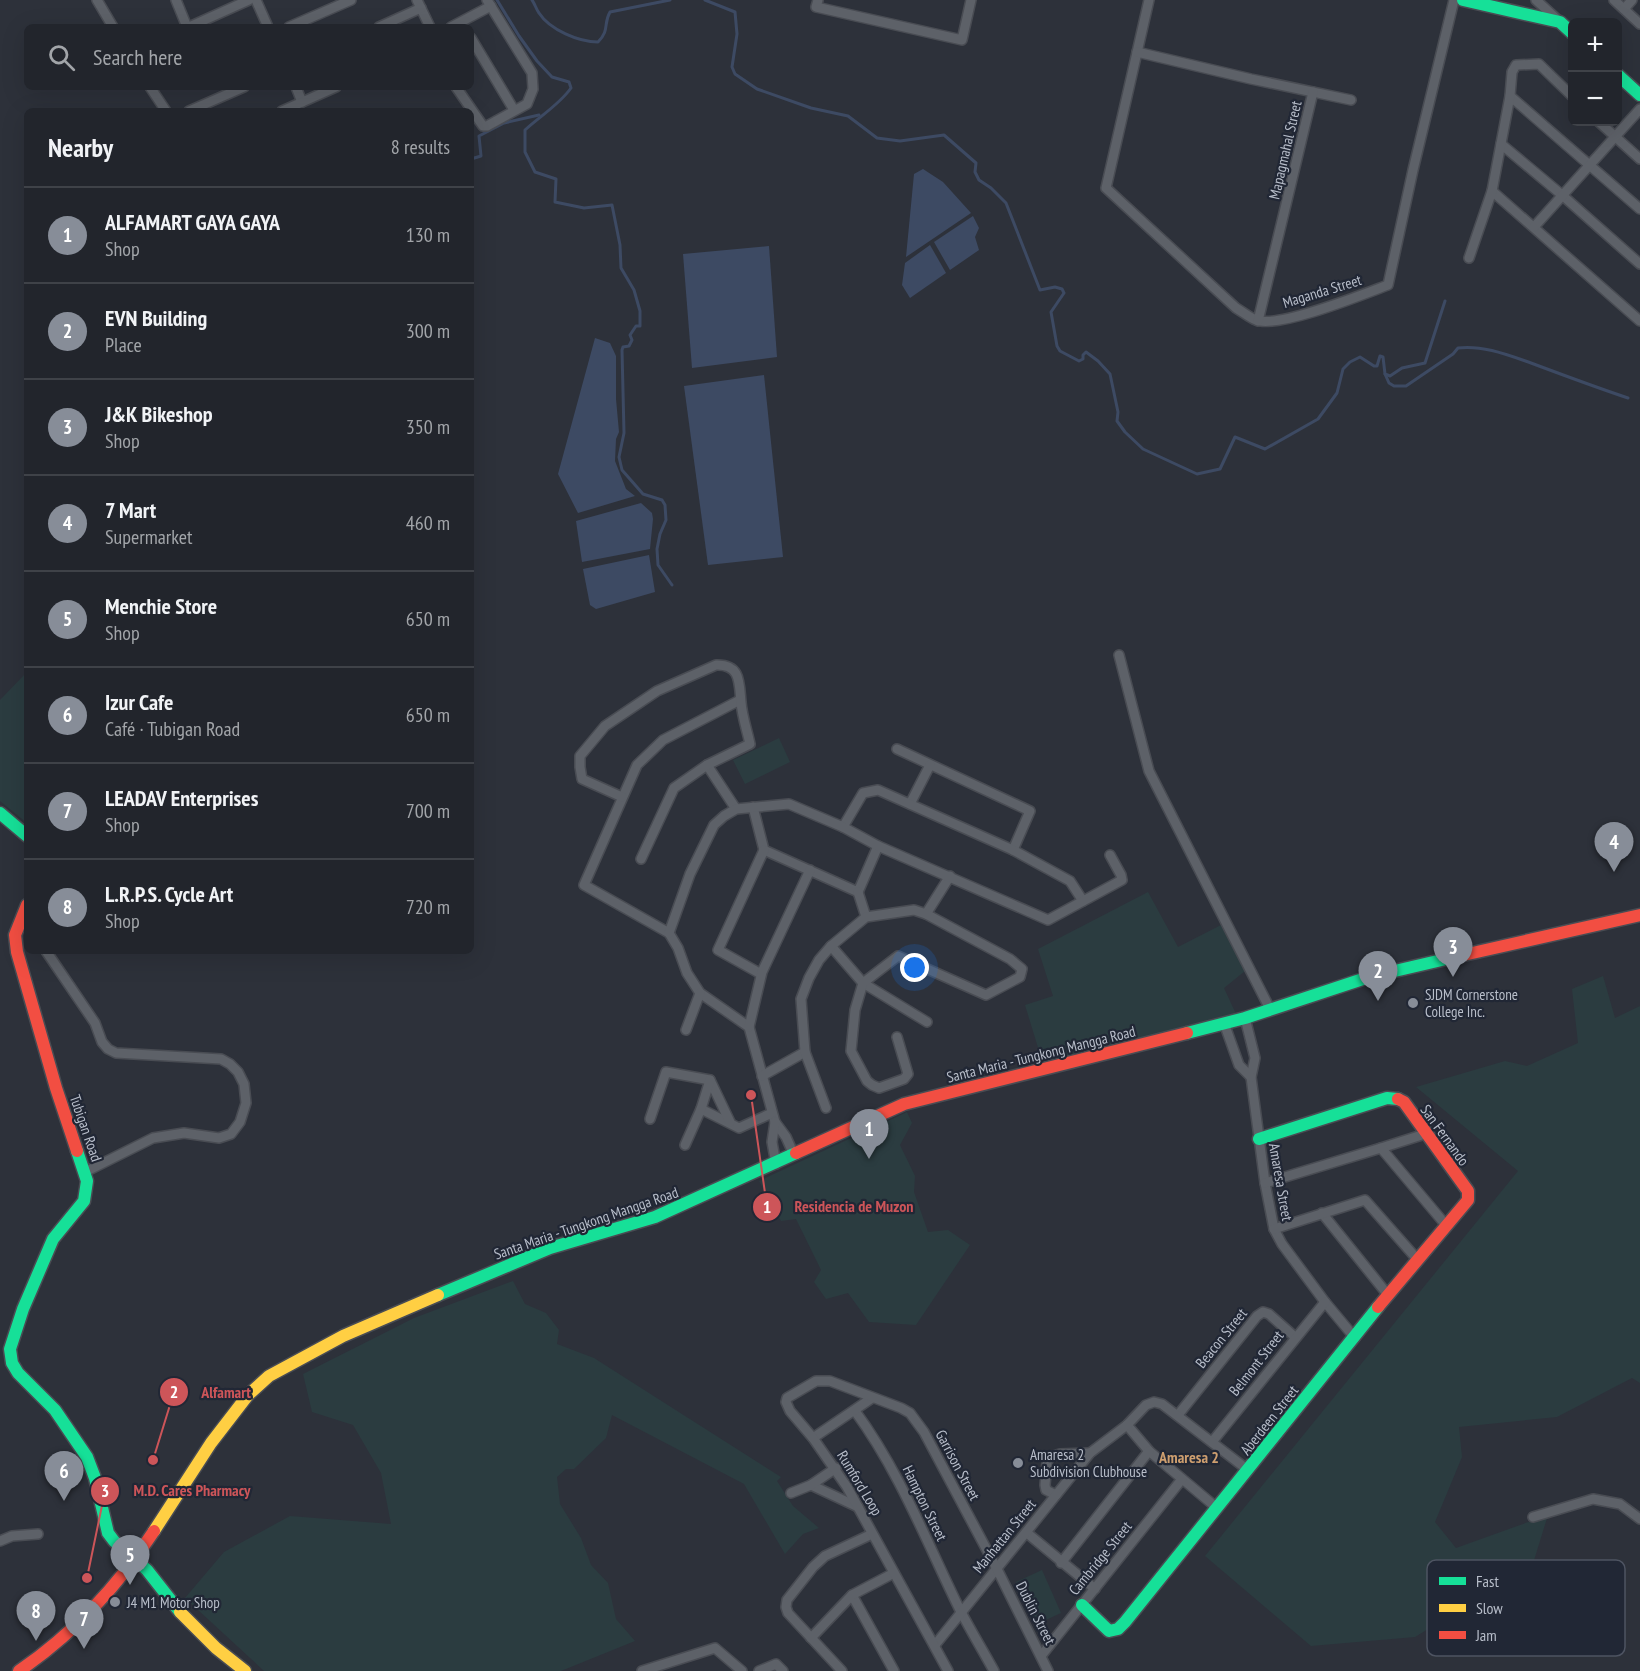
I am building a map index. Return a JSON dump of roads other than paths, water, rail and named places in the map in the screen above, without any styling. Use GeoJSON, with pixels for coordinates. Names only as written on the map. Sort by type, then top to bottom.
{"type":"FeatureCollection","features":[{"type":"Feature","properties":{"kind":"street"},"geometry":{"type":"LineString","coordinates":[[97,0],[111,24]]}},
{"type":"Feature","properties":{"kind":"street"},"geometry":{"type":"LineString","coordinates":[[176,0],[187,24]]}},
{"type":"Feature","properties":{"kind":"street"},"geometry":{"type":"LineString","coordinates":[[195,24],[249,0]]}},
{"type":"Feature","properties":{"kind":"street"},"geometry":{"type":"LineString","coordinates":[[256,0],[267,24]]}},
{"type":"Feature","properties":{"kind":"street"},"geometry":{"type":"LineString","coordinates":[[296,24],[351,0]]}},
{"type":"Feature","properties":{"kind":"street"},"geometry":{"type":"LineString","coordinates":[[818,0],[816,7],[962,40],[971,0]]}},
{"type":"Feature","properties":{"kind":"street"},"geometry":{"type":"LineString","coordinates":[[1149,0],[1106,188],[1236,308],[1258,321]]}},
{"type":"Feature","properties":{"kind":"street","name":"Maganda Street"},"geometry":{"type":"LineString","coordinates":[[1258,321],[1292,317],[1388,285],[1454,0]]}},
{"type":"Feature","properties":{"kind":"street"},"geometry":{"type":"LineString","coordinates":[[1463,0],[1560,22]]}},
{"type":"Feature","properties":{"kind":"street"},"geometry":{"type":"LineString","coordinates":[[1536,0],[1568,29]]}},
{"type":"Feature","properties":{"kind":"street"},"geometry":{"type":"LineString","coordinates":[[1614,0],[1640,24]]}},
{"type":"Feature","properties":{"kind":"street"},"geometry":{"type":"LineString","coordinates":[[1624,9],[1632,0]]}},
{"type":"Feature","properties":{"kind":"street"},"geometry":{"type":"LineString","coordinates":[[385,24],[419,2],[429,24]]}},
{"type":"Feature","properties":{"kind":"street"},"geometry":{"type":"LineString","coordinates":[[463,24],[489,3],[532,73],[533,89],[527,104],[487,126],[483,126],[474,113]]}},
{"type":"Feature","properties":{"kind":"street"},"geometry":{"type":"LineString","coordinates":[[474,43],[514,110]]}},
{"type":"Feature","properties":{"kind":"street","name":"Mapagmahal Street"},"geometry":{"type":"LineString","coordinates":[[1137,52],[1313,92],[1258,321]]}},
{"type":"Feature","properties":{"kind":"street"},"geometry":{"type":"LineString","coordinates":[[1468,258],[1492,191],[1510,96],[1512,72],[1516,65],[1539,63],[1568,92]]}},
{"type":"Feature","properties":{"kind":"street"},"geometry":{"type":"LineString","coordinates":[[1622,80],[1640,96]]}},
{"type":"Feature","properties":{"kind":"street"},"geometry":{"type":"LineString","coordinates":[[154,90],[164,108]]}},
{"type":"Feature","properties":{"kind":"street"},"geometry":{"type":"LineString","coordinates":[[196,108],[237,90]]}},
{"type":"Feature","properties":{"kind":"street"},"geometry":{"type":"LineString","coordinates":[[297,90],[302,102]]}},
{"type":"Feature","properties":{"kind":"street"},"geometry":{"type":"LineString","coordinates":[[289,108],[329,90]]}},
{"type":"Feature","properties":{"kind":"street"},"geometry":{"type":"LineString","coordinates":[[458,90],[471,108]]}},
{"type":"Feature","properties":{"kind":"street"},"geometry":{"type":"LineString","coordinates":[[1313,92],[1351,100]]}},
{"type":"Feature","properties":{"kind":"street"},"geometry":{"type":"LineString","coordinates":[[1510,96],[1640,209]]}},
{"type":"Feature","properties":{"kind":"street"},"geometry":{"type":"LineString","coordinates":[[1534,227],[1640,109]]}},
{"type":"Feature","properties":{"kind":"street"},"geometry":{"type":"LineString","coordinates":[[1603,126],[1640,159]]}},
{"type":"Feature","properties":{"kind":"street"},"geometry":{"type":"LineString","coordinates":[[1501,144],[1640,264]]}},
{"type":"Feature","properties":{"kind":"street"},"geometry":{"type":"LineString","coordinates":[[1492,191],[1640,321]]}},
{"type":"Feature","properties":{"kind":"street"},"geometry":{"type":"LineString","coordinates":[[1119,655],[1149,771],[1269,1009]]}},
{"type":"Feature","properties":{"kind":"street"},"geometry":{"type":"LineString","coordinates":[[622,797],[582,778],[579,767],[580,756],[605,726],[657,691],[716,664],[727,664],[735,671],[741,691],[740,700],[750,744],[707,765],[674,788],[641,859]]}},
{"type":"Feature","properties":{"kind":"street"},"geometry":{"type":"LineString","coordinates":[[740,700],[663,740],[637,765],[584,885],[669,933],[678,948],[687,973],[700,993],[749,1027]]}},
{"type":"Feature","properties":{"kind":"street"},"geometry":{"type":"LineString","coordinates":[[897,749],[1030,811],[1013,850]]}},
{"type":"Feature","properties":{"kind":"street"},"geometry":{"type":"LineString","coordinates":[[707,765],[736,809]]}},
{"type":"Feature","properties":{"kind":"street"},"geometry":{"type":"LineString","coordinates":[[910,804],[930,765]]}},
{"type":"Feature","properties":{"kind":"street"},"geometry":{"type":"LineString","coordinates":[[843,826],[863,793],[878,790],[1013,850],[1071,881],[1083,901]]}},
{"type":"Feature","properties":{"kind":"street"},"geometry":{"type":"LineString","coordinates":[[669,933],[690,874],[714,825],[736,809],[789,804],[843,826],[878,846],[1048,920],[1122,880],[1110,855]]}},
{"type":"Feature","properties":{"kind":"street"},"geometry":{"type":"LineString","coordinates":[[753,807],[764,850],[718,950],[761,974]]}},
{"type":"Feature","properties":{"kind":"street"},"geometry":{"type":"LineString","coordinates":[[0,813],[24,833]]}},
{"type":"Feature","properties":{"kind":"street"},"geometry":{"type":"LineString","coordinates":[[866,917],[858,892],[878,846]]}},
{"type":"Feature","properties":{"kind":"street"},"geometry":{"type":"LineString","coordinates":[[764,850],[858,892]]}},
{"type":"Feature","properties":{"kind":"street"},"geometry":{"type":"LineString","coordinates":[[776,1164],[772,1143],[773,1117],[749,1027],[761,974],[810,870]]}},
{"type":"Feature","properties":{"kind":"street"},"geometry":{"type":"LineString","coordinates":[[926,914],[950,876]]}},
{"type":"Feature","properties":{"kind":"street"},"geometry":{"type":"LineString","coordinates":[[826,1108],[806,1052],[801,999],[819,960],[831,946],[866,917],[914,910],[926,914],[1010,959],[1022,969],[1020,977],[986,995],[898,956],[863,983],[855,1010],[851,1051],[867,1081],[872,1085],[879,1088],[904,1079],[908,1074],[897,1037]]}},
{"type":"Feature","properties":{"kind":"street","name":"Santa Maria - Tungkong Mangga Road"},"geometry":{"type":"LineString","coordinates":[[19,1671],[78,1625],[135,1560],[211,1443],[248,1395],[269,1376],[290,1363],[398,1311],[550,1248],[655,1217],[904,1104],[1245,1018],[1369,977],[1640,915]]}},
{"type":"Feature","properties":{"kind":"street","name":"Tubigan Road"},"geometry":{"type":"LineString","coordinates":[[24,916],[15,935],[17,952],[56,1088],[87,1181],[84,1201],[53,1239],[16,1326],[10,1355],[15,1368],[55,1410],[87,1457],[94,1472],[108,1533],[114,1542],[135,1560]]}},
{"type":"Feature","properties":{"kind":"street"},"geometry":{"type":"LineString","coordinates":[[831,946],[863,983],[927,1022]]}},
{"type":"Feature","properties":{"kind":"street"},"geometry":{"type":"LineString","coordinates":[[48,954],[95,1023],[102,1042],[108,1049],[116,1053],[221,1059],[238,1072],[244,1084],[246,1103],[240,1122],[231,1134],[219,1137],[184,1133],[153,1138],[85,1172]]}},
{"type":"Feature","properties":{"kind":"street"},"geometry":{"type":"LineString","coordinates":[[686,1030],[700,993]]}},
{"type":"Feature","properties":{"kind":"street","name":"Amaresa Street"},"geometry":{"type":"LineString","coordinates":[[1245,1018],[1255,1058],[1251,1077],[1264,1183],[1274,1229],[1282,1245],[1355,1338]]}},
{"type":"Feature","properties":{"kind":"street","name":"Amaresa Street"},"geometry":{"type":"LineString","coordinates":[[1224,1023],[1239,1065],[1251,1077]]}},
{"type":"Feature","properties":{"kind":"street"},"geometry":{"type":"LineString","coordinates":[[762,1076],[806,1052]]}},
{"type":"Feature","properties":{"kind":"street"},"geometry":{"type":"LineString","coordinates":[[650,1119],[666,1072],[710,1080]]}},
{"type":"Feature","properties":{"kind":"street"},"geometry":{"type":"LineString","coordinates":[[710,1080],[729,1122]]}},
{"type":"Feature","properties":{"kind":"street"},"geometry":{"type":"LineString","coordinates":[[685,1145],[710,1080]]}},
{"type":"Feature","properties":{"kind":"street","name":"San Fernando"},"geometry":{"type":"LineString","coordinates":[[1259,1139],[1387,1098],[1397,1098],[1404,1102],[1468,1191]]}},
{"type":"Feature","properties":{"kind":"street"},"geometry":{"type":"LineString","coordinates":[[700,1109],[739,1128],[773,1117]]}},
{"type":"Feature","properties":{"kind":"street"},"geometry":{"type":"LineString","coordinates":[[773,1117],[794,1155]]}},
{"type":"Feature","properties":{"kind":"street"},"geometry":{"type":"LineString","coordinates":[[1264,1183],[1425,1134]]}},
{"type":"Feature","properties":{"kind":"street"},"geometry":{"type":"LineString","coordinates":[[1381,1148],[1445,1224]]}},
{"type":"Feature","properties":{"kind":"street","name":"Aberdeen Street"},"geometry":{"type":"LineString","coordinates":[[1082,1605],[1109,1631],[1118,1629],[1445,1224],[1468,1200],[1468,1191]]}},
{"type":"Feature","properties":{"kind":"street"},"geometry":{"type":"LineString","coordinates":[[1274,1229],[1365,1200],[1417,1259]]}},
{"type":"Feature","properties":{"kind":"street"},"geometry":{"type":"LineString","coordinates":[[1322,1213],[1388,1295]]}},
{"type":"Feature","properties":{"kind":"street","name":"Belmont Street"},"geometry":{"type":"LineString","coordinates":[[1212,1442],[1325,1302]]}},
{"type":"Feature","properties":{"kind":"street","name":"Beacon Street"},"geometry":{"type":"LineString","coordinates":[[1178,1415],[1257,1316],[1263,1312],[1269,1314],[1295,1337]]}},
{"type":"Feature","properties":{"kind":"street","name":"Rumford Loop"},"geometry":{"type":"LineString","coordinates":[[872,1398],[824,1380],[816,1380],[787,1398],[787,1407],[836,1468],[948,1671]]}},
{"type":"Feature","properties":{"kind":"street"},"geometry":{"type":"LineString","coordinates":[[813,1438],[872,1398]]}},
{"type":"Feature","properties":{"kind":"street","name":"Garrison Street"},"geometry":{"type":"LineString","coordinates":[[872,1398],[910,1413],[924,1432],[997,1569]]}},
{"type":"Feature","properties":{"kind":"street","name":"Manhattan Street"},"geometry":{"type":"LineString","coordinates":[[935,1645],[1090,1452],[1127,1425],[1146,1405],[1154,1402],[1162,1404],[1178,1415]]}},
{"type":"Feature","properties":{"kind":"street","name":"Hampton Street"},"geometry":{"type":"LineString","coordinates":[[855,1411],[885,1457],[913,1509],[962,1613],[994,1671]]}},
{"type":"Feature","properties":{"kind":"street"},"geometry":{"type":"LineString","coordinates":[[1178,1415],[1248,1470]]}},
{"type":"Feature","properties":{"kind":"street"},"geometry":{"type":"LineString","coordinates":[[1127,1425],[1149,1451],[1217,1508]]}},
{"type":"Feature","properties":{"kind":"street"},"geometry":{"type":"LineString","coordinates":[[1061,1563],[1149,1451]]}},
{"type":"Feature","properties":{"kind":"street"},"geometry":{"type":"LineString","coordinates":[[1056,1495],[1046,1490],[1045,1485],[1047,1461],[1050,1457],[1090,1452]]}},
{"type":"Feature","properties":{"kind":"street"},"geometry":{"type":"LineString","coordinates":[[791,1493],[811,1485],[836,1468]]}},
{"type":"Feature","properties":{"kind":"street","name":"Cambridge Street"},"geometry":{"type":"LineString","coordinates":[[1041,1656],[1182,1479]]}},
{"type":"Feature","properties":{"kind":"street"},"geometry":{"type":"LineString","coordinates":[[811,1485],[858,1507]]}},
{"type":"Feature","properties":{"kind":"street"},"geometry":{"type":"LineString","coordinates":[[1533,1517],[1593,1499],[1620,1504],[1640,1519]]}},
{"type":"Feature","properties":{"kind":"street"},"geometry":{"type":"LineString","coordinates":[[1027,1533],[1095,1589]]}},
{"type":"Feature","properties":{"kind":"street"},"geometry":{"type":"LineString","coordinates":[[0,1541],[12,1536],[38,1534]]}},
{"type":"Feature","properties":{"kind":"street"},"geometry":{"type":"LineString","coordinates":[[842,1671],[786,1607],[788,1600],[813,1567],[825,1556],[872,1534]]}},
{"type":"Feature","properties":{"kind":"street"},"geometry":{"type":"LineString","coordinates":[[135,1560],[147,1570],[179,1610],[208,1640],[245,1671]]}},
{"type":"Feature","properties":{"kind":"street","name":"Dublin Street"},"geometry":{"type":"LineString","coordinates":[[997,1569],[1048,1671]]}},
{"type":"Feature","properties":{"kind":"street"},"geometry":{"type":"LineString","coordinates":[[811,1638],[852,1595],[894,1573]]}},
{"type":"Feature","properties":{"kind":"street"},"geometry":{"type":"LineString","coordinates":[[852,1595],[894,1671]]}},
{"type":"Feature","properties":{"kind":"street"},"geometry":{"type":"LineString","coordinates":[[642,1671],[715,1648],[742,1671]]}},
{"type":"Feature","properties":{"kind":"street"},"geometry":{"type":"LineString","coordinates":[[759,1671],[776,1664],[783,1671]]}},
{"type":"Feature","properties":{"kind":"water"},"geometry":{"type":"Polygon","coordinates":[[[923,169],[943,182],[971,213],[906,257],[914,174],[923,169]]]}},
{"type":"Feature","properties":{"kind":"water"},"geometry":{"type":"Polygon","coordinates":[[[973,216],[979,228],[975,237],[979,250],[950,270],[934,242],[973,216]]]}},
{"type":"Feature","properties":{"kind":"water"},"geometry":{"type":"Polygon","coordinates":[[[930,245],[946,273],[910,298],[902,285],[905,263],[930,245]]]}},
{"type":"Feature","properties":{"kind":"water"},"geometry":{"type":"Polygon","coordinates":[[[769,246],[777,357],[692,368],[683,254],[769,246]]]}},
{"type":"Feature","properties":{"kind":"water"},"geometry":{"type":"Polygon","coordinates":[[[595,338],[610,343],[616,356],[619,432],[616,439],[615,461],[626,489],[635,496],[578,513],[558,474],[595,338]]]}},
{"type":"Feature","properties":{"kind":"water"},"geometry":{"type":"Polygon","coordinates":[[[764,375],[783,557],[708,565],[684,386],[764,375]]]}},
{"type":"Feature","properties":{"kind":"water"},"geometry":{"type":"Polygon","coordinates":[[[641,503],[652,513],[650,549],[582,562],[576,521],[641,503]]]}},
{"type":"Feature","properties":{"kind":"water"},"geometry":{"type":"Polygon","coordinates":[[[649,555],[655,592],[596,609],[590,605],[583,569],[649,555]]]}},
{"type":"Feature","properties":{"kind":"waterway"},"geometry":{"type":"LineString","coordinates":[[497,0],[537,61],[552,77],[569,82],[571,88],[525,130],[525,152],[535,172],[556,179],[555,202],[584,208],[612,205],[620,245],[621,268],[634,290],[640,311],[640,326],[636,326],[630,335],[632,340],[629,346],[623,347],[622,350],[624,433],[619,457],[622,470],[643,494],[662,500],[665,505],[666,520],[657,549],[658,565],[672,585]]}},
{"type":"Feature","properties":{"kind":"waterway"},"geometry":{"type":"LineString","coordinates":[[532,0],[544,19],[557,30],[574,37],[598,42],[604,34],[610,12],[670,0]]}},
{"type":"Feature","properties":{"kind":"waterway"},"geometry":{"type":"LineString","coordinates":[[705,0],[735,12],[737,34],[732,67],[735,74],[757,89],[811,108],[848,116],[877,138],[900,141],[944,135],[976,163],[975,172],[979,180],[1006,203],[1040,290],[1055,287],[1062,289],[1064,293],[1051,312],[1060,351],[1079,361],[1083,359],[1086,352],[1098,361],[1110,374],[1118,412],[1117,421],[1125,432],[1143,449],[1197,474],[1220,469],[1235,437],[1265,449],[1318,419],[1337,393],[1343,369],[1360,357],[1374,366],[1377,366],[1380,356],[1383,357],[1385,374],[1390,376],[1402,368],[1425,363],[1445,301]]}},
{"type":"Feature","properties":{"kind":"waterway"},"geometry":{"type":"LineString","coordinates":[[474,158],[481,156],[479,136],[504,123],[539,115]]}},
{"type":"Feature","properties":{"kind":"waterway"},"geometry":{"type":"LineString","coordinates":[[1385,374],[1389,383],[1394,386],[1406,386],[1453,354],[1458,348],[1467,347],[1495,351],[1628,398]]}},
{"type":"Feature","properties":{"kind":"place","name":"7 Mart"},"geometry":{"type":"Point","coordinates":[1614,872]}},
{"type":"Feature","properties":{"kind":"place","name":"J&K Bikeshop"},"geometry":{"type":"Point","coordinates":[1453,977]}},
{"type":"Feature","properties":{"kind":"place","name":"EVN Building"},"geometry":{"type":"Point","coordinates":[1378,1001]}},
{"type":"Feature","properties":{"kind":"place","name":"SJDM Cornerstone College Inc."},"geometry":{"type":"Point","coordinates":[1413,1003]}},
{"type":"Feature","properties":{"kind":"place","name":"Residencia de Muzon"},"geometry":{"type":"Point","coordinates":[751,1095]}},
{"type":"Feature","properties":{"kind":"place","name":"ALFAMART GAYA GAYA"},"geometry":{"type":"Point","coordinates":[869,1159]}},
{"type":"Feature","properties":{"kind":"place","name":"Alfamart"},"geometry":{"type":"Point","coordinates":[153,1460]}},
{"type":"Feature","properties":{"kind":"place","name":"Amaresa 2 Subdivision Clubhouse"},"geometry":{"type":"Point","coordinates":[1018,1463]}},
{"type":"Feature","properties":{"kind":"place","name":"Izur Cafe"},"geometry":{"type":"Point","coordinates":[64,1501]}},
{"type":"Feature","properties":{"kind":"place","name":"M.D. Cares Pharmacy"},"geometry":{"type":"Point","coordinates":[87,1578]}},
{"type":"Feature","properties":{"kind":"place","name":"Menchie Store"},"geometry":{"type":"Point","coordinates":[130,1585]}},
{"type":"Feature","properties":{"kind":"place","name":"J4 M1 Motor Shop"},"geometry":{"type":"Point","coordinates":[115,1602]}},
{"type":"Feature","properties":{"kind":"place","name":"L.R.P.S. Cycle Art"},"geometry":{"type":"Point","coordinates":[36,1641]}},
{"type":"Feature","properties":{"kind":"place","name":"LEADAV Enterprises"},"geometry":{"type":"Point","coordinates":[84,1649]}},
{"type":"Feature","properties":{"kind":"district","name":"Amaresa 2"},"geometry":{"type":"Point","coordinates":[1189,1457]}}]}
